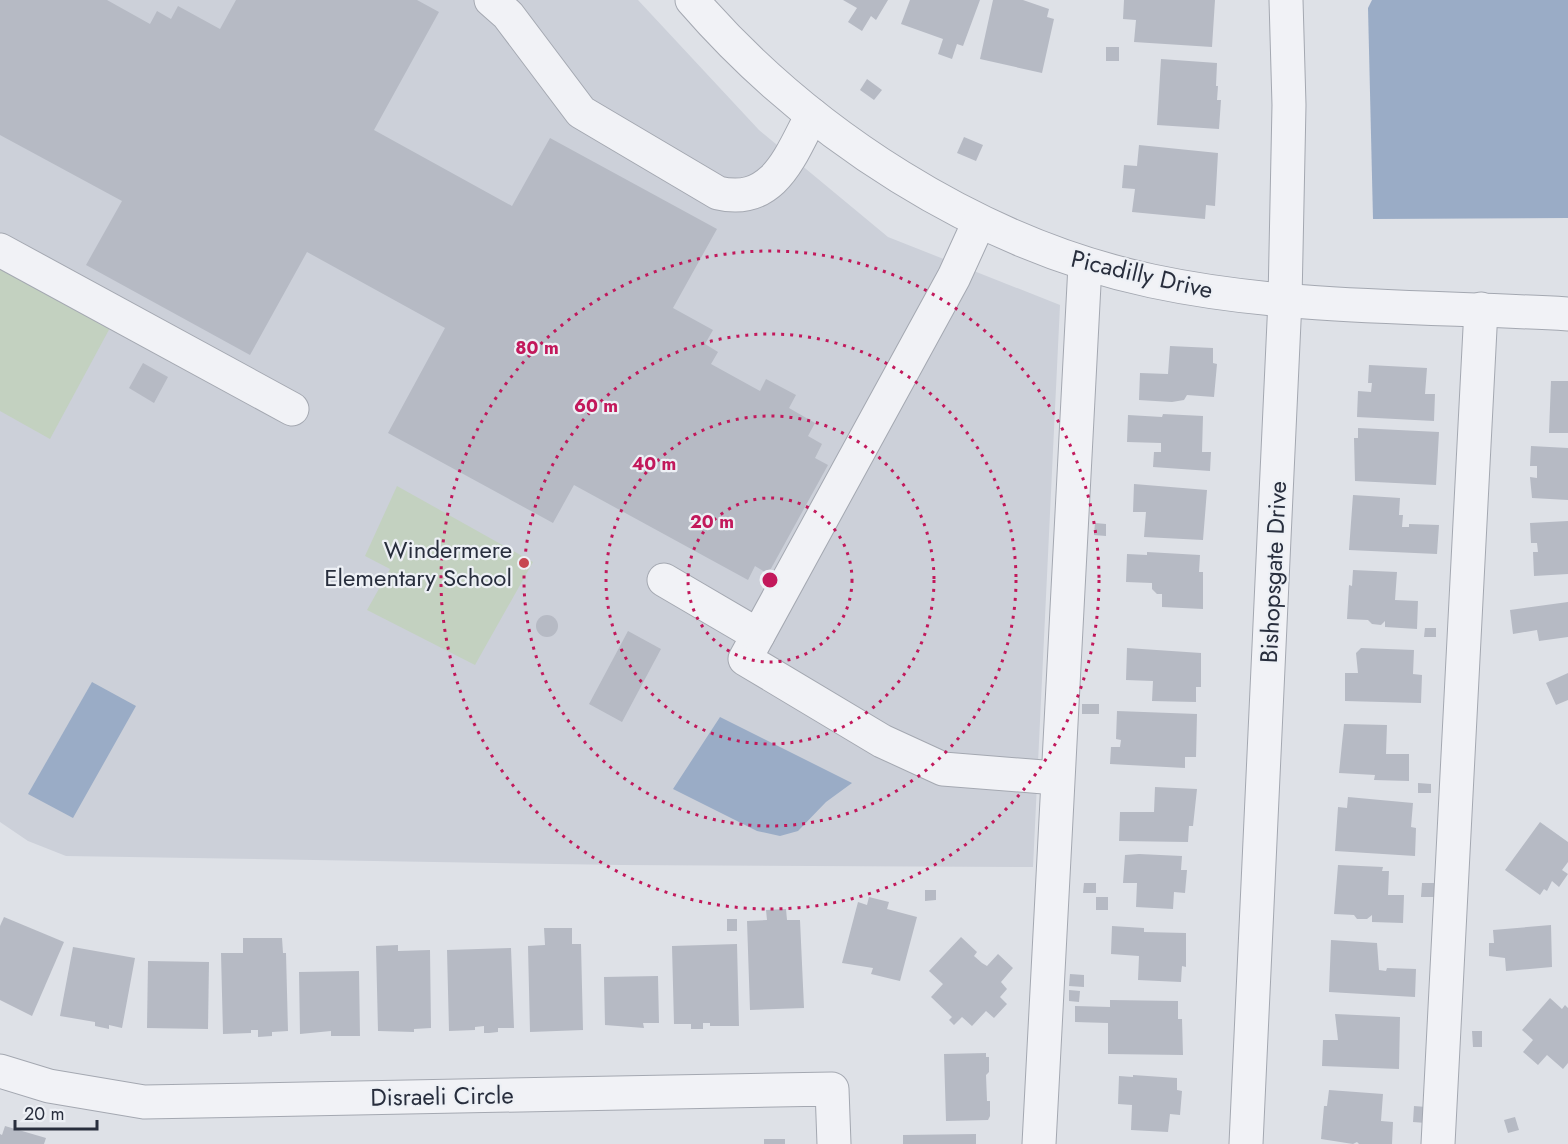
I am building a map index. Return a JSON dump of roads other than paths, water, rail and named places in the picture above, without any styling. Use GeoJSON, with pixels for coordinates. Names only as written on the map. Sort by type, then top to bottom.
{"type":"FeatureCollection","features":[{"type":"Feature","properties":{"kind":"street"},"geometry":{"type":"LineString","coordinates":[[491,0],[508,15],[581,112],[718,193],[740,196],[763,189],[789,158],[812,115]]}},
{"type":"Feature","properties":{"kind":"street","name":"Picadilly Drive"},"geometry":{"type":"LineString","coordinates":[[692,0],[719,30],[812,115],[879,163],[980,222],[1085,265],[1153,281],[1285,300],[1568,314]]}},
{"type":"Feature","properties":{"kind":"street","name":"Bishopsgate Drive"},"geometry":{"type":"LineString","coordinates":[[1246,1144],[1285,300],[1289,105],[1286,0]]}},
{"type":"Feature","properties":{"kind":"street"},"geometry":{"type":"LineString","coordinates":[[980,222],[954,277],[745,659],[882,741],[943,769],[1056,778]]}},
{"type":"Feature","properties":{"kind":"street"},"geometry":{"type":"LineString","coordinates":[[0,250],[292,409]]}},
{"type":"Feature","properties":{"kind":"street"},"geometry":{"type":"LineString","coordinates":[[1039,1144],[1056,778],[1085,265]]}},
{"type":"Feature","properties":{"kind":"street"},"geometry":{"type":"LineString","coordinates":[[1438,1144],[1481,309]]}},
{"type":"Feature","properties":{"kind":"street"},"geometry":{"type":"LineString","coordinates":[[664,580],[758,635]]}},
{"type":"Feature","properties":{"kind":"street","name":"Disraeli Circle"},"geometry":{"type":"LineString","coordinates":[[0,1071],[49,1086],[144,1102],[832,1089],[834,1144]]}},
{"type":"Feature","properties":{"kind":"water"},"geometry":{"type":"Polygon","coordinates":[[[1372,0],[1568,0],[1568,218],[1373,219],[1368,8],[1372,0]]]}},
{"type":"Feature","properties":{"kind":"water"},"geometry":{"type":"Polygon","coordinates":[[[92,682],[136,706],[73,818],[28,794],[92,682]]]}},
{"type":"Feature","properties":{"kind":"water"},"geometry":{"type":"Polygon","coordinates":[[[720,717],[852,783],[826,802],[798,831],[780,836],[757,831],[673,789],[720,717]]]}},
{"type":"Feature","properties":{"kind":"place","name":"Windermere Elementary School"},"geometry":{"type":"Point","coordinates":[524,563]}}]}
